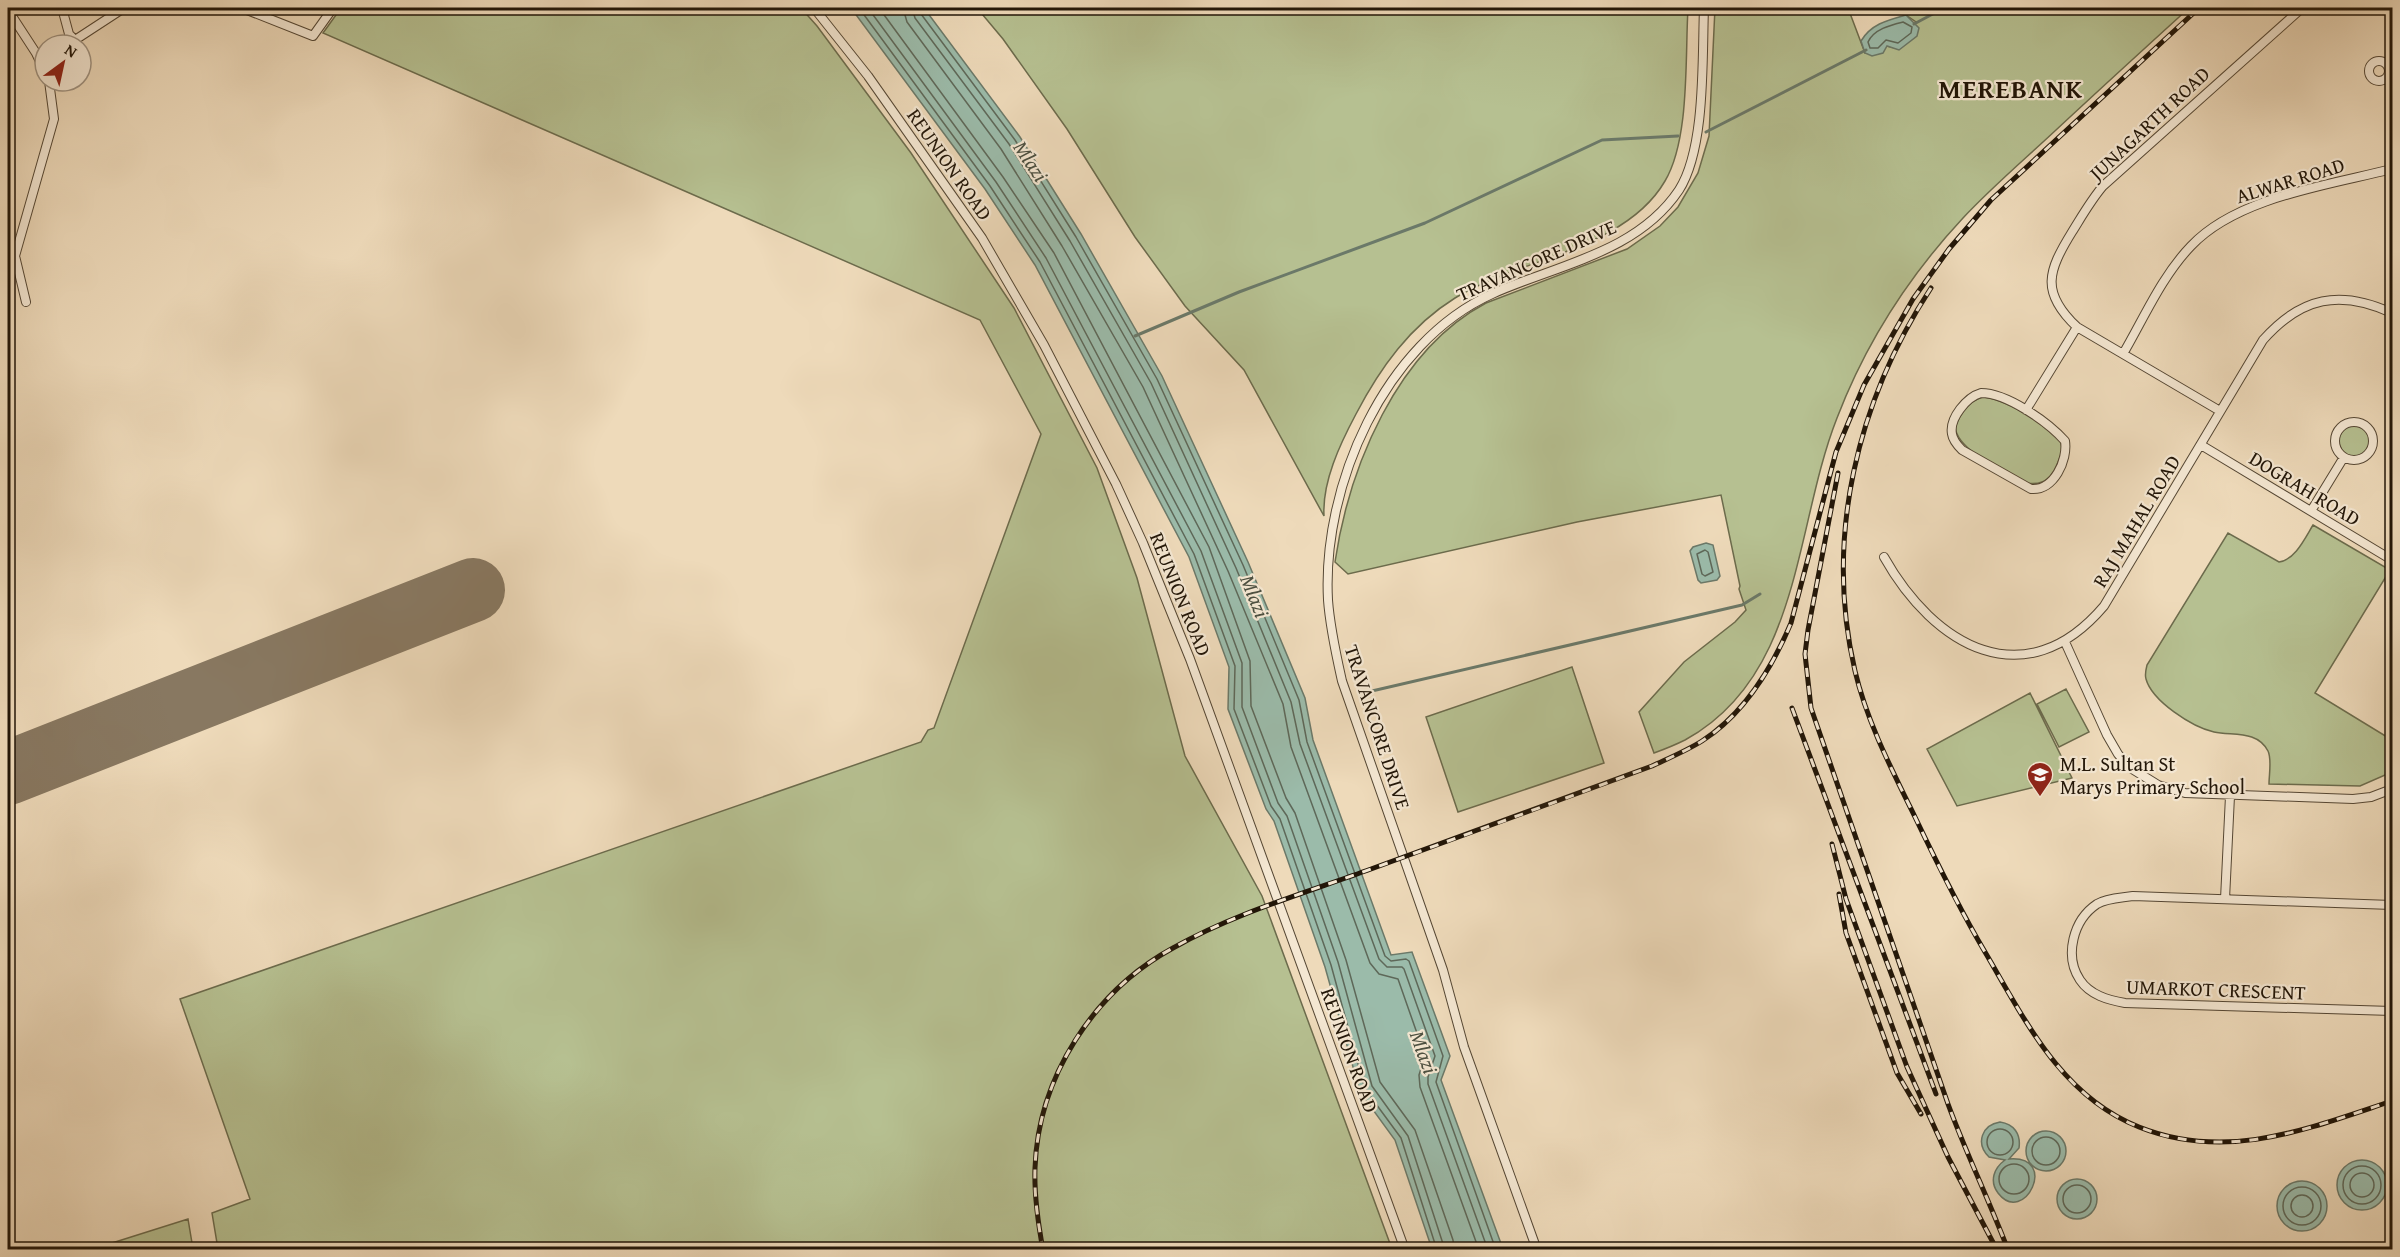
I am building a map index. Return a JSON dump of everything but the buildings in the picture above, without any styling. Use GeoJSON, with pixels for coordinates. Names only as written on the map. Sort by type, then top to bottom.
{"type":"FeatureCollection","features":[{"type":"Feature","properties":{"kind":"street"},"geometry":{"type":"LineString","coordinates":[[62,8],[69,34],[75,40],[124,8]]}},
{"type":"Feature","properties":{"kind":"street"},"geometry":{"type":"LineString","coordinates":[[242,8],[313,36],[333,8]]}},
{"type":"Feature","properties":{"kind":"street","name":"REUNION ROAD"},"geometry":{"type":"LineString","coordinates":[[814,8],[904,125],[982,238],[1044,345],[1116,484],[1143,543],[1190,659],[1405,1250]]}},
{"type":"Feature","properties":{"kind":"street","name":"TRAVANCORE DRIVE"},"geometry":{"type":"LineString","coordinates":[[1537,1250],[1464,1047],[1443,970],[1342,681],[1331,633],[1328,598],[1332,528],[1342,487],[1365,430],[1397,374],[1430,335],[1455,314],[1491,294],[1595,254],[1623,240],[1648,223],[1673,198],[1684,182],[1695,148],[1704,8]]}},
{"type":"Feature","properties":{"kind":"street","name":"JUNAGARTH ROAD"},"geometry":{"type":"LineString","coordinates":[[2220,411],[2077,327],[2053,295],[2051,277],[2058,256],[2093,198],[2112,177],[2302,8]]}},
{"type":"Feature","properties":{"kind":"street"},"geometry":{"type":"LineString","coordinates":[[8,10],[33,48]]}},
{"type":"Feature","properties":{"kind":"street"},"geometry":{"type":"LineString","coordinates":[[26,302],[15,256],[54,119],[51,93]]}},
{"type":"Feature","properties":{"kind":"street","name":"ALWAR ROAD"},"geometry":{"type":"LineString","coordinates":[[2123,354],[2175,265],[2192,244],[2214,226],[2244,208],[2392,169]]}},
{"type":"Feature","properties":{"kind":"street","name":"RAJ MAHAL ROAD"},"geometry":{"type":"LineString","coordinates":[[1884,557],[1899,583],[1938,626],[1977,648],[2018,654],[2045,650],[2065,642],[2089,623],[2104,606],[2263,340],[2284,318],[2318,302],[2346,299],[2359,300],[2392,313]]}},
{"type":"Feature","properties":{"kind":"street"},"geometry":{"type":"LineString","coordinates":[[2026,410],[2077,327]]}},
{"type":"Feature","properties":{"kind":"street"},"geometry":{"type":"LineString","coordinates":[[1990,393],[2026,410],[2057,432],[2065,441],[2065,458],[2053,479],[2039,490],[2031,489],[1962,450],[1952,437],[1953,421],[1973,395],[1990,393]]}},
{"type":"Feature","properties":{"kind":"street"},"geometry":{"type":"LineString","coordinates":[[2353,423],[2366,427],[2373,439],[2369,453],[2357,460],[2344,457],[2337,450],[2335,441],[2341,428],[2353,423]]}},
{"type":"Feature","properties":{"kind":"street","name":"DOGRAH ROAD"},"geometry":{"type":"LineString","coordinates":[[2200,445],[2392,560]]}},
{"type":"Feature","properties":{"kind":"street"},"geometry":{"type":"LineString","coordinates":[[2311,511],[2344,457]]}},
{"type":"Feature","properties":{"kind":"street"},"geometry":{"type":"LineString","coordinates":[[2065,642],[2107,735],[2118,754],[2129,767],[2171,791],[2230,796],[2353,799],[2371,797],[2392,789]]}},
{"type":"Feature","properties":{"kind":"street"},"geometry":{"type":"LineString","coordinates":[[2225,899],[2230,796]]}},
{"type":"Feature","properties":{"kind":"street","name":"UMARKOT CRESCENT"},"geometry":{"type":"LineString","coordinates":[[2392,906],[2133,896],[2112,898],[2097,904],[2083,917],[2075,931],[2072,949],[2074,965],[2080,980],[2092,992],[2107,1000],[2125,1004],[2392,1011]]}},
{"type":"Feature","properties":{"kind":"green space"},"geometry":{"type":"Polygon","coordinates":[[[341,8],[801,8],[817,26],[911,153],[1014,308],[1097,468],[1137,578],[1185,756],[1262,896],[1392,1249],[218,1249],[212,1213],[250,1199],[180,999],[921,742],[928,730],[934,728],[1041,434],[980,320],[323,33],[341,8]]]}},
{"type":"Feature","properties":{"kind":"green space"},"geometry":{"type":"Polygon","coordinates":[[[977,8],[1688,8],[1685,97],[1679,143],[1665,181],[1647,204],[1624,223],[1598,238],[1481,284],[1439,309],[1410,335],[1375,380],[1344,438],[1329,477],[1324,516],[1244,370],[1185,306],[1135,237],[1067,129],[1003,39],[977,8]]]}},
{"type":"Feature","properties":{"kind":"green space"},"geometry":{"type":"Polygon","coordinates":[[[1715,8],[1848,8],[1865,53],[1887,46],[1899,49],[1916,22],[1906,15],[1909,8],[2189,8],[1985,195],[1924,263],[1890,312],[1848,391],[1823,461],[1789,596],[1773,639],[1752,678],[1723,712],[1685,740],[1654,753],[1639,712],[1684,662],[1735,622],[1746,610],[1739,589],[1721,495],[1577,522],[1348,574],[1335,562],[1352,488],[1365,451],[1382,415],[1403,381],[1427,350],[1455,324],[1486,303],[1627,249],[1660,226],[1678,207],[1698,173],[1709,136],[1715,8]]]}},
{"type":"Feature","properties":{"kind":"green space"},"geometry":{"type":"Polygon","coordinates":[[[1983,397],[1991,398],[2023,412],[2044,425],[2059,439],[2062,451],[2051,476],[2034,484],[2026,483],[1984,460],[1965,445],[1955,427],[1966,408],[1973,401],[1983,397]]]}},
{"type":"Feature","properties":{"kind":"green space"},"geometry":{"type":"Polygon","coordinates":[[[2355,425],[2366,430],[2371,441],[2366,452],[2355,457],[2344,452],[2339,441],[2344,430],[2355,425]]]}},
{"type":"Feature","properties":{"kind":"green space"},"geometry":{"type":"Polygon","coordinates":[[[2313,525],[2390,570],[2315,693],[2392,740],[2392,772],[2360,786],[2269,784],[2270,758],[2263,744],[2244,735],[2214,732],[2184,719],[2156,696],[2146,678],[2147,665],[2228,533],[2279,562],[2295,553],[2313,525]]]}},
{"type":"Feature","properties":{"kind":"green space"},"geometry":{"type":"Polygon","coordinates":[[[1572,667],[1604,763],[1458,812],[1426,717],[1572,667]]]}},
{"type":"Feature","properties":{"kind":"green space"},"geometry":{"type":"Polygon","coordinates":[[[2066,689],[2089,732],[2059,747],[2037,704],[2066,689]]]}},
{"type":"Feature","properties":{"kind":"green space"},"geometry":{"type":"Polygon","coordinates":[[[2030,693],[2072,778],[1957,806],[1927,749],[2030,693]]]}},
{"type":"Feature","properties":{"kind":"green space"},"geometry":{"type":"Polygon","coordinates":[[[188,1219],[193,1249],[93,1249],[188,1219]]]}},
{"type":"Feature","properties":{"kind":"water","name":"Mlazi"},"geometry":{"type":"Polygon","coordinates":[[[851,8],[924,8],[1020,137],[1081,234],[1162,376],[1248,562],[1305,698],[1313,740],[1391,955],[1412,952],[1450,1056],[1441,1080],[1503,1249],[1432,1249],[1395,1140],[1360,1092],[1325,967],[1274,821],[1266,809],[1228,709],[1229,667],[1189,557],[1035,265],[985,189],[851,8]]]}},
{"type":"Feature","properties":{"kind":"water"},"geometry":{"type":"Polygon","coordinates":[[[1906,15],[1919,28],[1917,36],[1899,50],[1887,46],[1883,53],[1872,56],[1865,53],[1861,41],[1870,30],[1886,21],[1906,15]]]}},
{"type":"Feature","properties":{"kind":"water"},"geometry":{"type":"Polygon","coordinates":[[[1706,543],[1713,545],[1720,576],[1717,580],[1701,583],[1698,580],[1690,551],[1693,547],[1706,543]]]}},
{"type":"Feature","properties":{"kind":"water"},"geometry":{"type":"Polygon","coordinates":[[[2000,1122],[2013,1127],[2019,1138],[2019,1148],[2009,1159],[2024,1161],[2032,1167],[2035,1177],[2026,1196],[2018,1201],[2008,1201],[1998,1193],[1993,1179],[1998,1167],[2005,1160],[1989,1157],[1982,1146],[1982,1135],[1985,1131],[2000,1122]]]}},
{"type":"Feature","properties":{"kind":"water"},"geometry":{"type":"Polygon","coordinates":[[[2046,1131],[2060,1137],[2066,1151],[2060,1165],[2046,1171],[2032,1165],[2026,1151],[2032,1137],[2046,1131]]]}},
{"type":"Feature","properties":{"kind":"water"},"geometry":{"type":"Polygon","coordinates":[[[2357,1160],[2367,1160],[2380,1167],[2387,1180],[2387,1190],[2380,1203],[2367,1210],[2357,1210],[2348,1206],[2341,1199],[2337,1190],[2337,1180],[2341,1171],[2348,1164],[2357,1160]]]}},
{"type":"Feature","properties":{"kind":"water"},"geometry":{"type":"Polygon","coordinates":[[[2077,1179],[2085,1180],[2091,1185],[2096,1191],[2096,1207],[2091,1213],[2085,1218],[2077,1219],[2069,1218],[2063,1213],[2058,1207],[2057,1199],[2058,1191],[2063,1185],[2069,1180],[2077,1179]]]}},
{"type":"Feature","properties":{"kind":"water"},"geometry":{"type":"Polygon","coordinates":[[[2297,1181],[2307,1181],[2320,1188],[2327,1201],[2327,1211],[2320,1224],[2307,1231],[2297,1231],[2288,1227],[2281,1220],[2277,1211],[2277,1201],[2281,1192],[2288,1185],[2297,1181]]]}},
{"type":"Feature","properties":{"kind":"waterway"},"geometry":{"type":"LineString","coordinates":[[1914,24],[1944,8]]}},
{"type":"Feature","properties":{"kind":"waterway"},"geometry":{"type":"LineString","coordinates":[[1706,132],[1866,50]]}},
{"type":"Feature","properties":{"kind":"waterway"},"geometry":{"type":"LineString","coordinates":[[1135,336],[1239,292],[1425,223],[1602,140],[1678,136]]}},
{"type":"Feature","properties":{"kind":"waterway"},"geometry":{"type":"LineString","coordinates":[[1359,694],[1742,605],[1760,594]]}},
{"type":"Feature","properties":{"kind":"runway"},"geometry":{"type":"LineString","coordinates":[[8,773],[473,590]]}},
{"type":"Feature","properties":{"kind":"railway"},"geometry":{"type":"LineString","coordinates":[[1043,1250],[1035,1189],[1035,1168],[1039,1134],[1047,1101],[1059,1070],[1095,1013],[1145,966],[1173,948],[1221,924],[1270,904],[1652,766],[1702,741],[1731,718],[1766,673],[1791,623],[1836,452],[1864,385],[1913,299],[1949,249],[1991,200],[2199,8]]}},
{"type":"Feature","properties":{"kind":"railway"},"geometry":{"type":"LineString","coordinates":[[1931,288],[1905,331],[1866,424],[1854,472],[1846,521],[1843,571],[1846,621],[1855,671],[1873,727],[1889,764],[1975,935],[2031,1029],[2067,1076],[2088,1096],[2112,1113],[2139,1127],[2172,1137],[2204,1142],[2235,1142],[2298,1131],[2392,1101]]}},
{"type":"Feature","properties":{"kind":"railway"},"geometry":{"type":"LineString","coordinates":[[1838,473],[1805,654],[1811,708],[1948,1104],[2008,1250]]}},
{"type":"Feature","properties":{"kind":"railway"},"geometry":{"type":"LineString","coordinates":[[1792,708],[1936,1094]]}},
{"type":"Feature","properties":{"kind":"railway"},"geometry":{"type":"LineString","coordinates":[[1832,844],[1846,899],[1907,1067],[1948,1157],[1997,1250]]}},
{"type":"Feature","properties":{"kind":"railway"},"geometry":{"type":"LineString","coordinates":[[1839,894],[1846,933],[1897,1073],[1921,1114]]}},
{"type":"Feature","properties":{"kind":"place","name":"M.L. Sultan St Marys Primary School"},"geometry":{"type":"Point","coordinates":[2040,798]}},
{"type":"Feature","properties":{"kind":"district","name":"MEREBANK"},"geometry":{"type":"Point","coordinates":[2011,88]}}]}
